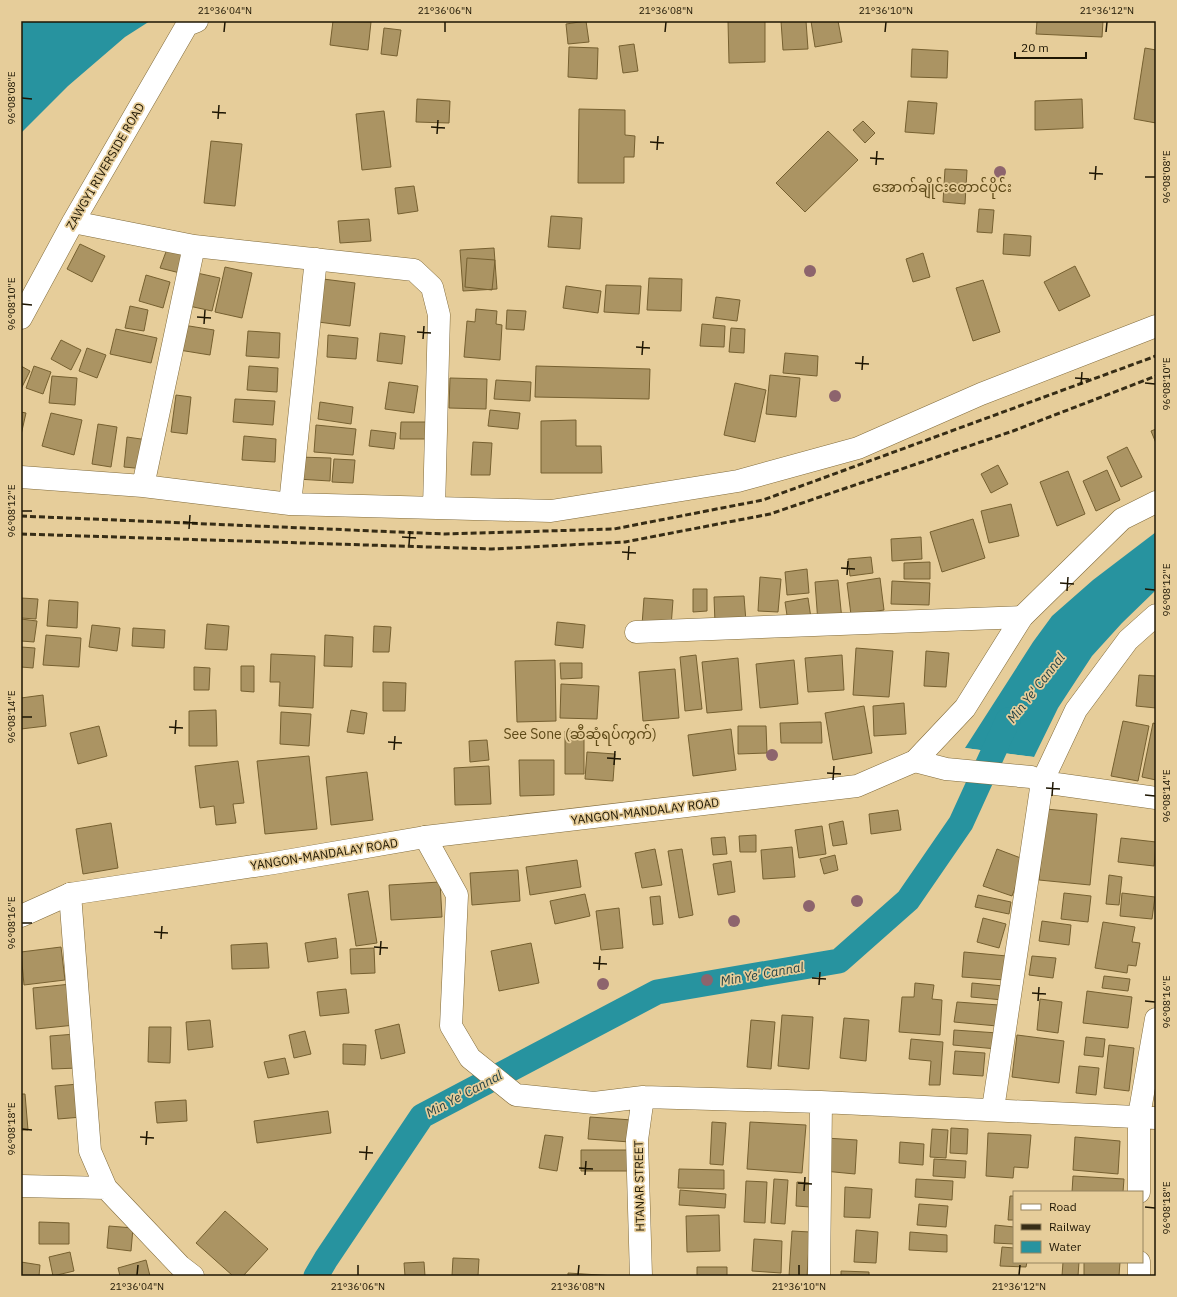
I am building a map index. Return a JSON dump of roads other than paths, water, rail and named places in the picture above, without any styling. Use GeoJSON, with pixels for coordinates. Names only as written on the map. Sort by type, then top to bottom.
{"type":"FeatureCollection","features":[{"type":"Feature","properties":{"kind":"main road","name":"ZAWGYI RIVERSIDE ROAD"},"geometry":{"type":"LineString","coordinates":[[21,318],[73,222],[187,25],[197,21]]}},
{"type":"Feature","properties":{"kind":"main road"},"geometry":{"type":"LineString","coordinates":[[73,222],[194,246],[414,270],[432,287],[439,315],[434,508]]}},
{"type":"Feature","properties":{"kind":"main road"},"geometry":{"type":"LineString","coordinates":[[143,486],[194,246]]}},
{"type":"Feature","properties":{"kind":"main road"},"geometry":{"type":"LineString","coordinates":[[290,504],[316,259]]}},
{"type":"Feature","properties":{"kind":"main road"},"geometry":{"type":"LineString","coordinates":[[21,477],[143,486],[290,504],[551,511],[738,481],[858,448],[981,394],[1156,326]]}},
{"type":"Feature","properties":{"kind":"main road","name":"YANGON-MANDALAY ROAD"},"geometry":{"type":"LineString","coordinates":[[21,916],[70,894],[274,863],[425,837],[857,786],[916,761],[965,708],[1022,617],[1122,519],[1156,502]]}},
{"type":"Feature","properties":{"kind":"main road"},"geometry":{"type":"LineString","coordinates":[[993,1110],[1036,780],[1076,710],[1128,640],[1156,614]]}},
{"type":"Feature","properties":{"kind":"main road"},"geometry":{"type":"LineString","coordinates":[[636,632],[1022,617]]}},
{"type":"Feature","properties":{"kind":"main road"},"geometry":{"type":"LineString","coordinates":[[916,761],[946,769],[1036,780],[1156,798]]}},
{"type":"Feature","properties":{"kind":"main road"},"geometry":{"type":"LineString","coordinates":[[425,837],[457,895],[451,1026],[470,1058],[516,1095],[594,1103],[643,1097],[821,1102],[1147,1117]]}},
{"type":"Feature","properties":{"kind":"main road"},"geometry":{"type":"LineString","coordinates":[[70,894],[90,1151],[106,1188],[181,1273]]}},
{"type":"Feature","properties":{"kind":"main road"},"geometry":{"type":"LineString","coordinates":[[1139,1191],[1156,1019]]}},
{"type":"Feature","properties":{"kind":"main road","name":"HTANAR STREET"},"geometry":{"type":"LineString","coordinates":[[641,1276],[637,1140],[643,1097]]}},
{"type":"Feature","properties":{"kind":"main road"},"geometry":{"type":"LineString","coordinates":[[819,1276],[821,1102]]}},
{"type":"Feature","properties":{"kind":"main road"},"geometry":{"type":"LineString","coordinates":[[21,1186],[106,1188]]}},
{"type":"Feature","properties":{"kind":"main road"},"geometry":{"type":"LineString","coordinates":[[1139,1263],[1139,1276]]}},
{"type":"Feature","properties":{"kind":"water"},"geometry":{"type":"Polygon","coordinates":[[[21,21],[150,21],[125,37],[68,86],[21,133],[21,21]]]}},
{"type":"Feature","properties":{"kind":"water"},"geometry":{"type":"Polygon","coordinates":[[[1156,532],[1156,590],[1122,623],[1092,656],[1058,708],[1034,757],[965,748],[1033,642],[1052,616],[1093,580],[1156,532]]]}},
{"type":"Feature","properties":{"kind":"waterway","name":"Min Ye' Cannal"},"geometry":{"type":"LineString","coordinates":[[316,1276],[422,1116],[657,992],[839,961],[908,900],[961,823],[1008,720]]}},
{"type":"Feature","properties":{"kind":"railway"},"geometry":{"type":"LineString","coordinates":[[21,516],[445,534],[614,529],[763,500],[1156,356]]}},
{"type":"Feature","properties":{"kind":"railway"},"geometry":{"type":"LineString","coordinates":[[21,534],[492,549],[625,542],[770,514],[1013,431],[1156,376]]}},
{"type":"Feature","properties":{"kind":"district","name":"အောက်ချိုင်းတောင်ပိုင်း"},"geometry":{"type":"Point","coordinates":[942,187]}},
{"type":"Feature","properties":{"kind":"district","name":"See Sone (ဆီဆုံရပ်ကွက်)"},"geometry":{"type":"Point","coordinates":[580,734]}}]}
